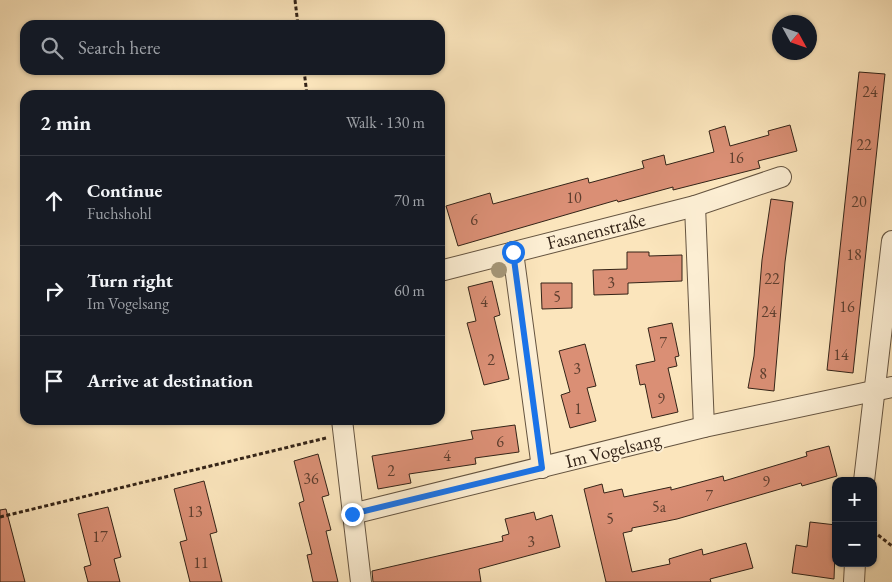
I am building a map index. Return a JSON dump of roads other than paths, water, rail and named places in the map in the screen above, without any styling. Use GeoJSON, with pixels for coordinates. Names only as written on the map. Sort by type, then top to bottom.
{"type":"FeatureCollection","features":[{"type":"Feature","properties":{"kind":"street","name":"Fasanenstraße"},"geometry":{"type":"LineString","coordinates":[[445,270],[695,206],[782,177]]}},
{"type":"Feature","properties":{"kind":"street"},"geometry":{"type":"LineString","coordinates":[[695,206],[704,427]]}},
{"type":"Feature","properties":{"kind":"street"},"geometry":{"type":"LineString","coordinates":[[865,477],[883,388],[892,241]]}},
{"type":"Feature","properties":{"kind":"street"},"geometry":{"type":"LineString","coordinates":[[513,252],[542,468]]}},
{"type":"Feature","properties":{"kind":"street","name":"Im Vogelsang"},"geometry":{"type":"LineString","coordinates":[[352,514],[704,427],[883,388]]}},
{"type":"Feature","properties":{"kind":"street"},"geometry":{"type":"LineString","coordinates":[[343,428],[361,582]]}},
{"type":"Feature","properties":{"kind":"street"},"geometry":{"type":"LineString","coordinates":[[854,582],[855,567]]}}]}
